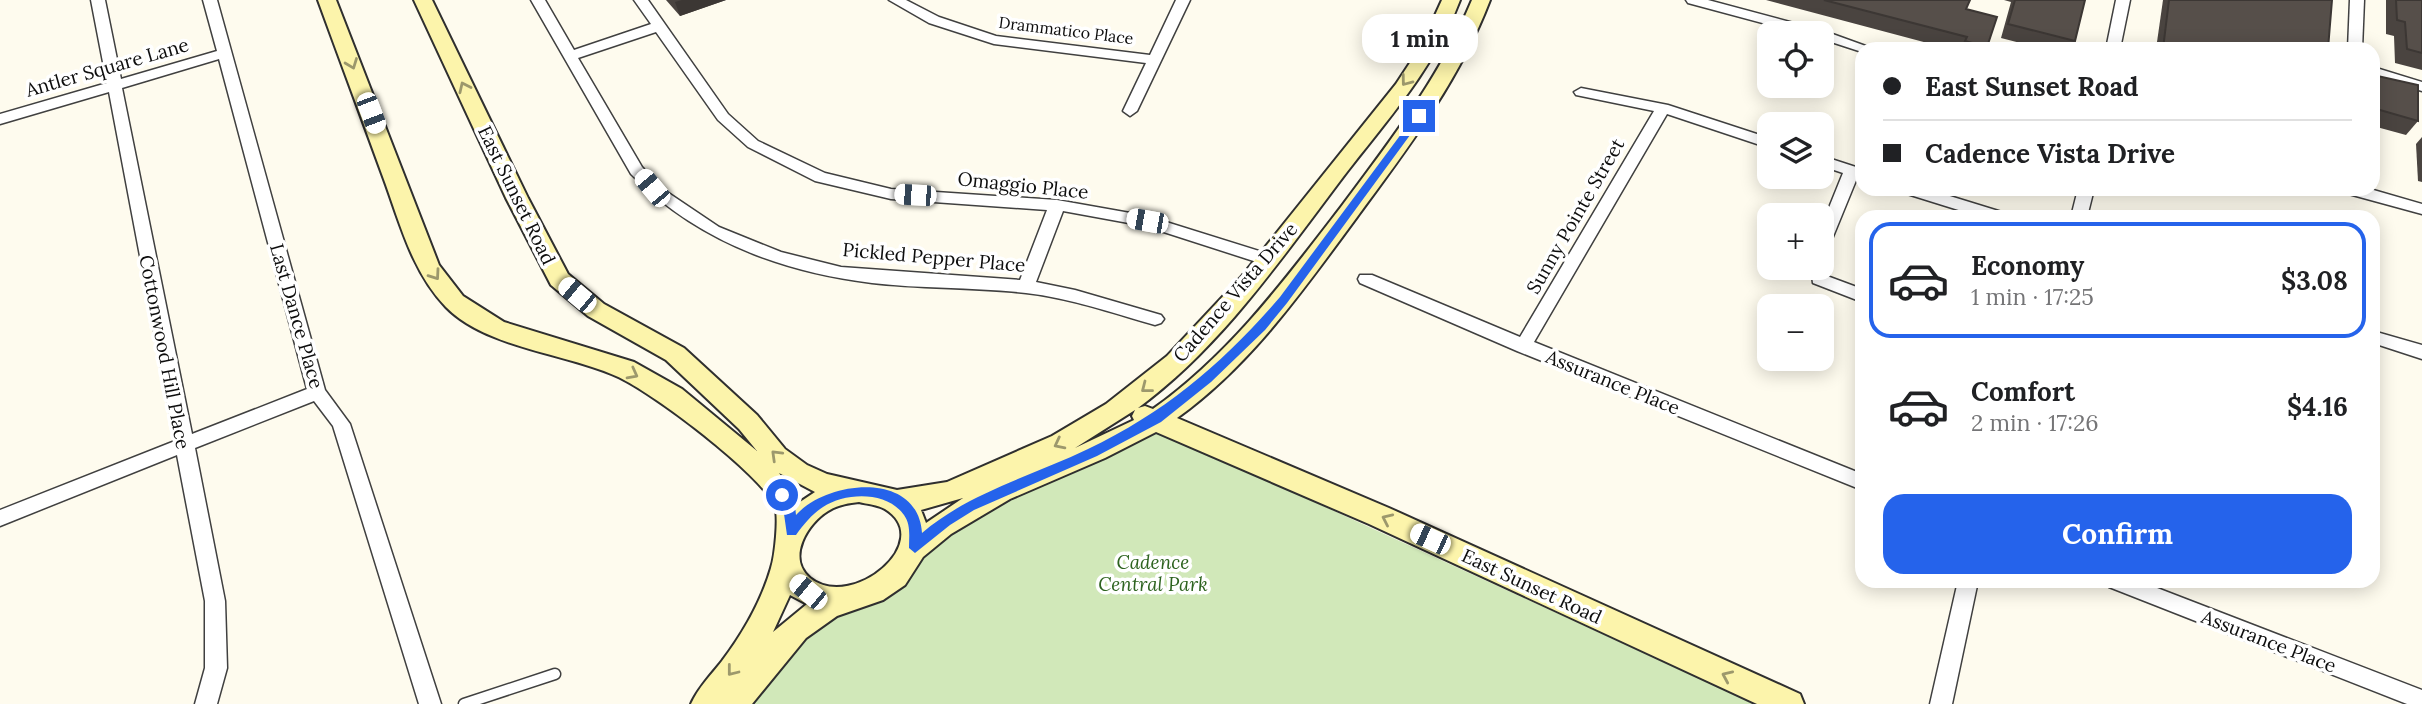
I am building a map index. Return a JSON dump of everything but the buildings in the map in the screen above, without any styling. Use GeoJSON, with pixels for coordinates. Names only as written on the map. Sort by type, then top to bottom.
{"type":"FeatureCollection","features":[{"type":"Feature","properties":{"kind":"main road"},"geometry":{"type":"LineString","coordinates":[[327,0],[429,268],[455,302],[495,328],[625,369],[673,396],[759,468],[789,506],[791,531],[786,548],[786,565],[775,603],[761,631],[706,704]]}},
{"type":"Feature","properties":{"kind":"main road","name":"East Sunset Road"},"geometry":{"type":"LineString","coordinates":[[423,0],[517,198],[559,279],[596,310],[675,354],[748,422],[776,456],[798,473],[824,484],[859,491]]}},
{"type":"Feature","properties":{"kind":"main road","name":"Cadence Vista Drive"},"geometry":{"type":"LineString","coordinates":[[897,501],[931,498],[1046,451],[1118,410],[1150,386],[1183,355],[1266,259],[1427,54],[1451,0]]}},
{"type":"Feature","properties":{"kind":"main road","name":"Cadence Vista Drive"},"geometry":{"type":"LineString","coordinates":[[915,548],[945,521],[970,506],[1092,452],[1156,419],[1236,353],[1283,300],[1445,80],[1481,0]]}},
{"type":"Feature","properties":{"kind":"main road","name":"East Sunset Road"},"geometry":{"type":"LineString","coordinates":[[1118,410],[1156,419],[1379,516],[1789,704]]}},
{"type":"Feature","properties":{"kind":"main road"},"geometry":{"type":"LineString","coordinates":[[734,704],[800,622],[826,606],[871,593],[891,582],[906,565],[915,548],[916,530],[910,513],[897,501],[880,493],[859,491],[819,503],[803,516],[791,531]]}},
{"type":"Feature","properties":{"kind":"main road"},"geometry":{"type":"LineString","coordinates":[[786,565],[794,580],[808,592],[827,598],[848,598]]}},
{"type":"Feature","properties":{"kind":"street","name":"Cottonwood Hill Place"},"geometry":{"type":"LineString","coordinates":[[98,0],[215,601],[216,668],[206,704]]}},
{"type":"Feature","properties":{"kind":"street","name":"Last Dance Place"},"geometry":{"type":"LineString","coordinates":[[210,0],[317,392],[341,424],[430,704]]}},
{"type":"Feature","properties":{"kind":"street","name":"Pickled Pepper Place"},"geometry":{"type":"LineString","coordinates":[[538,0],[636,170],[652,188],[708,227],[772,255],[871,276],[1026,286],[1059,292],[1155,319]]}},
{"type":"Feature","properties":{"kind":"street","name":"Omaggio Place"},"geometry":{"type":"LineString","coordinates":[[641,0],[723,117],[753,144],[820,177],[891,194],[1057,205],[1147,221],[1266,259]]}},
{"type":"Feature","properties":{"kind":"street","name":"Drammatico Place"},"geometry":{"type":"LineString","coordinates":[[896,0],[934,20],[994,40],[1155,60]]}},
{"type":"Feature","properties":{"kind":"street"},"geometry":{"type":"LineString","coordinates":[[1130,111],[1183,0]]}},
{"type":"Feature","properties":{"kind":"street"},"geometry":{"type":"LineString","coordinates":[[1695,0],[1771,21]]}},
{"type":"Feature","properties":{"kind":"street"},"geometry":{"type":"LineString","coordinates":[[2114,42],[2123,0]]}},
{"type":"Feature","properties":{"kind":"street"},"geometry":{"type":"LineString","coordinates":[[2355,42],[2357,0]]}},
{"type":"Feature","properties":{"kind":"street"},"geometry":{"type":"LineString","coordinates":[[570,56],[660,26]]}},
{"type":"Feature","properties":{"kind":"street"},"geometry":{"type":"LineString","coordinates":[[1834,39],[1855,45]]}},
{"type":"Feature","properties":{"kind":"street","name":"Antler Square Lane"},"geometry":{"type":"LineString","coordinates":[[0,119],[225,53]]}},
{"type":"Feature","properties":{"kind":"street"},"geometry":{"type":"LineString","coordinates":[[2380,73],[2422,87]]}},
{"type":"Feature","properties":{"kind":"street"},"geometry":{"type":"LineString","coordinates":[[1581,92],[1663,108],[1757,139]]}},
{"type":"Feature","properties":{"kind":"street","name":"Sunny Pointe Street"},"geometry":{"type":"LineString","coordinates":[[1523,345],[1663,108]]}},
{"type":"Feature","properties":{"kind":"street"},"geometry":{"type":"LineString","coordinates":[[1834,165],[1855,171]]}},
{"type":"Feature","properties":{"kind":"street"},"geometry":{"type":"LineString","coordinates":[[1834,219],[1855,176]]}},
{"type":"Feature","properties":{"kind":"street"},"geometry":{"type":"LineString","coordinates":[[1932,196],[1977,210]]}},
{"type":"Feature","properties":{"kind":"street"},"geometry":{"type":"LineString","coordinates":[[2376,196],[2422,209]]}},
{"type":"Feature","properties":{"kind":"street"},"geometry":{"type":"LineString","coordinates":[[1026,286],[1057,205]]}},
{"type":"Feature","properties":{"kind":"street","name":"Assurance Place"},"geometry":{"type":"LineString","coordinates":[[1366,279],[1855,479]]}},
{"type":"Feature","properties":{"kind":"street"},"geometry":{"type":"LineString","coordinates":[[1832,280],[1855,292]]}},
{"type":"Feature","properties":{"kind":"street"},"geometry":{"type":"LineString","coordinates":[[2380,339],[2422,352]]}},
{"type":"Feature","properties":{"kind":"street"},"geometry":{"type":"LineString","coordinates":[[0,518],[317,392]]}},
{"type":"Feature","properties":{"kind":"street"},"geometry":{"type":"LineString","coordinates":[[1941,704],[1966,588]]}},
{"type":"Feature","properties":{"kind":"street","name":"Assurance Place"},"geometry":{"type":"LineString","coordinates":[[2134,588],[2422,700]]}},
{"type":"Feature","properties":{"kind":"lane"},"geometry":{"type":"LineString","coordinates":[[464,704],[555,674]]}},
{"type":"Feature","properties":{"kind":"green space","name":"Cadence Central Park"},"geometry":{"type":"Polygon","coordinates":[[[1151,427],[1755,704],[753,704],[810,626],[959,521],[1151,427]]]}},
{"type":"Feature","properties":{"kind":"route"},"geometry":{"type":"LineString","coordinates":[[782,495],[789,506],[791,531],[803,516],[819,503],[859,491],[880,493],[897,501],[910,513],[916,530],[915,548],[945,521],[970,506],[1092,452],[1156,419],[1207,379],[1261,327],[1419,116]]}}]}
